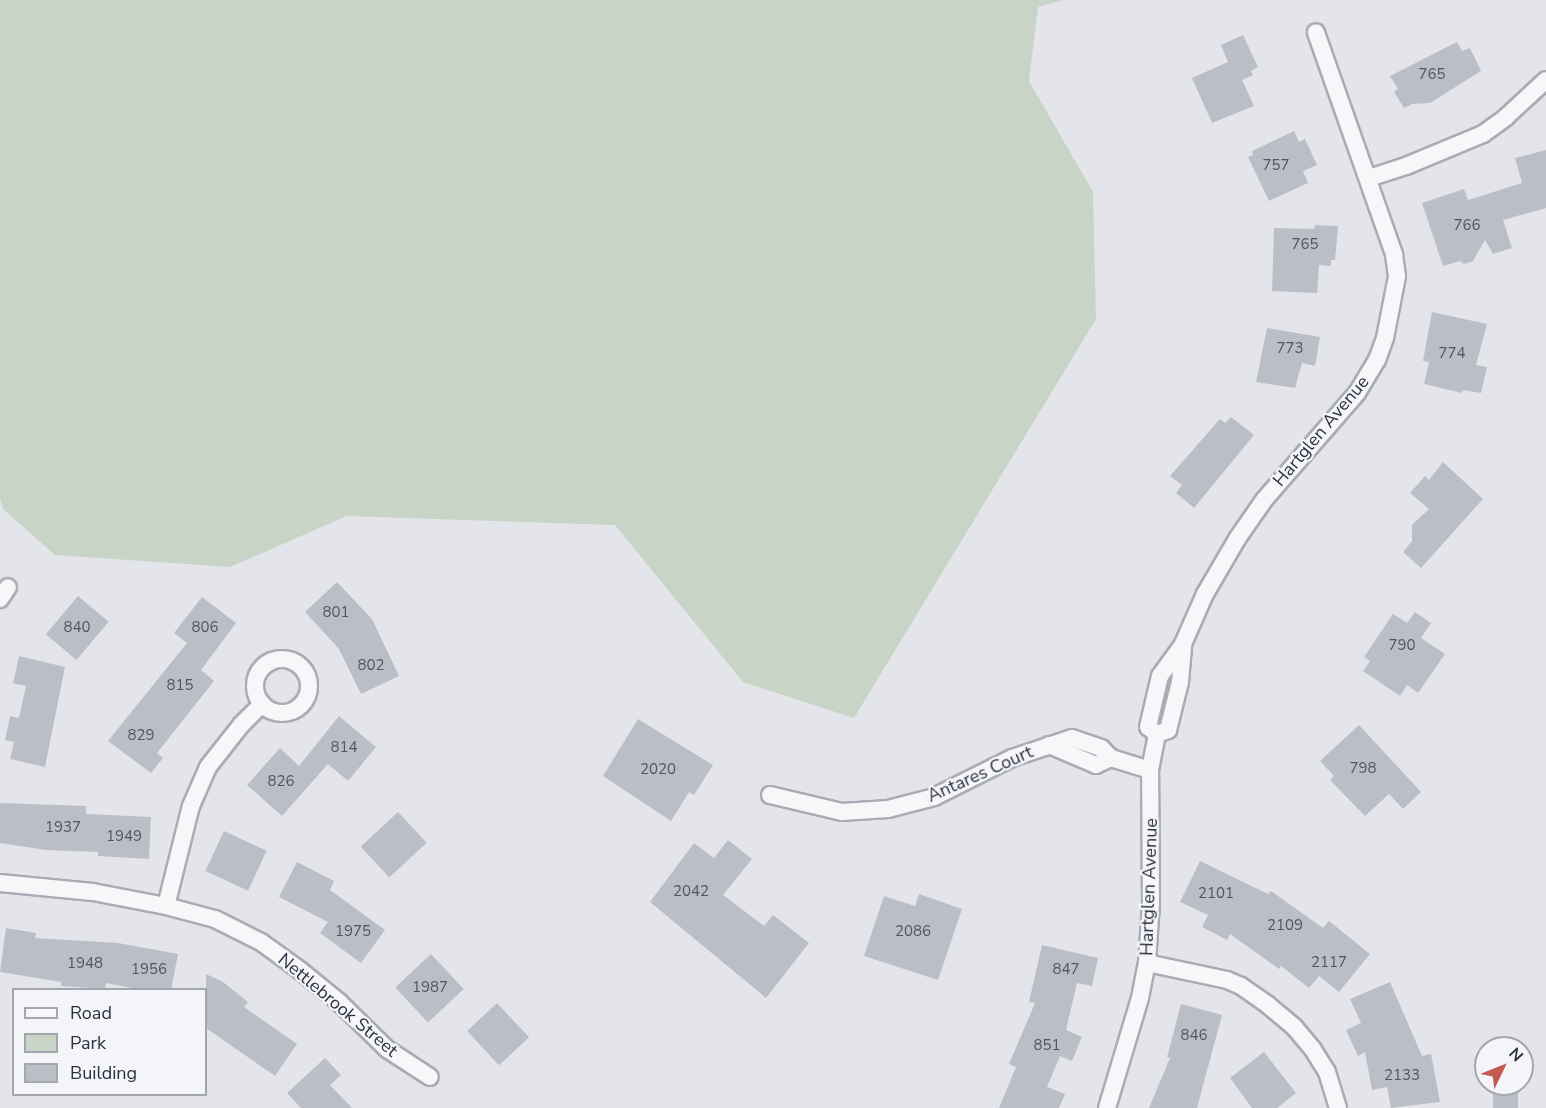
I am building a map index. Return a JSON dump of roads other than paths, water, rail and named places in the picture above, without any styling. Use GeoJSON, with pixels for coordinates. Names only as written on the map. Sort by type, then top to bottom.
{"type":"FeatureCollection","features":[{"type":"Feature","properties":{"kind":"street","name":"Hartglen Avenue"},"geometry":{"type":"LineString","coordinates":[[1107,1108],[1140,998],[1147,963],[1151,903],[1150,770],[1157,734],[1168,730],[1180,682],[1183,644],[1205,594],[1251,518],[1357,393],[1377,360],[1385,338],[1397,276],[1389,234],[1316,32]]}},
{"type":"Feature","properties":{"kind":"street"},"geometry":{"type":"LineString","coordinates":[[1369,178],[1406,166],[1483,134],[1506,117],[1546,80]]}},
{"type":"Feature","properties":{"kind":"street"},"geometry":{"type":"LineString","coordinates":[[166,906],[191,806],[208,767],[241,724],[262,704]]}},
{"type":"Feature","properties":{"kind":"street","name":"Antares Court"},"geometry":{"type":"LineString","coordinates":[[770,795],[842,812],[888,809],[934,797],[1012,758],[1049,745],[1096,765],[1111,758],[1150,770]]}},
{"type":"Feature","properties":{"kind":"street","name":"Nettlebrook Street"},"geometry":{"type":"LineString","coordinates":[[0,883],[93,892],[166,906],[215,920],[261,942],[339,1002],[387,1049],[430,1077]]}},
{"type":"Feature","properties":{"kind":"street"},"geometry":{"type":"LineString","coordinates":[[1147,963],[1227,980],[1241,986],[1268,1005],[1295,1028],[1312,1048],[1327,1072],[1338,1108]]}}]}
